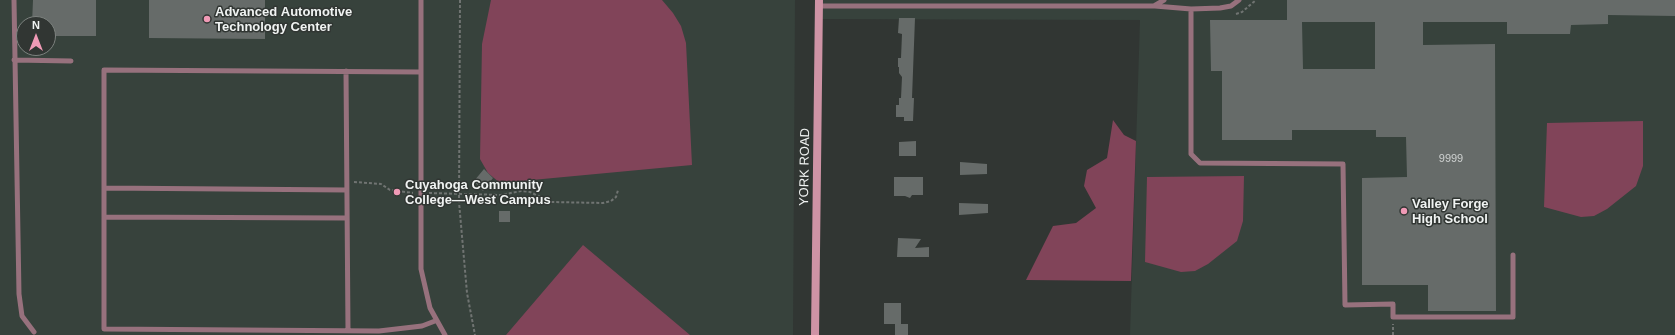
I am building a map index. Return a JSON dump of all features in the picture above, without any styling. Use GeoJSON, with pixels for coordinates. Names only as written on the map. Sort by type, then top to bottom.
{"type":"FeatureCollection","features":[{"type":"Feature","properties":{"kind":"main road","name":"YORK ROAD"},"geometry":{"type":"LineString","coordinates":[[815,335],[819,3]]}},
{"type":"Feature","properties":{"kind":"lane"},"geometry":{"type":"LineString","coordinates":[[14,0],[19,294],[22,316],[34,332]]}},
{"type":"Feature","properties":{"kind":"lane"},"geometry":{"type":"LineString","coordinates":[[421,0],[421,269],[430,308],[435,321],[445,335]]}},
{"type":"Feature","properties":{"kind":"lane"},"geometry":{"type":"LineString","coordinates":[[1154,6],[1164,0]]}},
{"type":"Feature","properties":{"kind":"lane"},"geometry":{"type":"LineString","coordinates":[[819,3],[1154,6],[1191,9],[1231,6],[1239,0]]}},
{"type":"Feature","properties":{"kind":"lane"},"geometry":{"type":"LineString","coordinates":[[1191,9],[1191,154],[1200,163],[1343,164],[1345,305],[1393,304],[1393,317],[1513,317],[1513,255]]}},
{"type":"Feature","properties":{"kind":"lane"},"geometry":{"type":"LineString","coordinates":[[14,60],[71,61]]}},
{"type":"Feature","properties":{"kind":"lane"},"geometry":{"type":"LineString","coordinates":[[421,72],[104,70],[104,329],[386,330],[422,326],[435,321]]}},
{"type":"Feature","properties":{"kind":"lane"},"geometry":{"type":"LineString","coordinates":[[346,71],[348,330]]}},
{"type":"Feature","properties":{"kind":"lane"},"geometry":{"type":"LineString","coordinates":[[104,188],[347,190]]}},
{"type":"Feature","properties":{"kind":"lane"},"geometry":{"type":"LineString","coordinates":[[104,217],[347,218]]}},
{"type":"Feature","properties":{"kind":"path"},"geometry":{"type":"LineString","coordinates":[[460,0],[458,194],[467,293],[475,335]]}},
{"type":"Feature","properties":{"kind":"path"},"geometry":{"type":"LineString","coordinates":[[347,182],[381,184],[390,190],[413,193]]}},
{"type":"Feature","properties":{"kind":"path"},"geometry":{"type":"LineString","coordinates":[[429,193],[501,195],[521,191],[530,192],[551,202],[603,203],[611,201],[616,197],[618,190]]}},
{"type":"Feature","properties":{"kind":"shaded area","name":"Cuyahoga Community College—West Campus"},"geometry":{"type":"Polygon","coordinates":[[[0,0],[795,0],[793,335],[0,335],[0,0]]]}},
{"type":"Feature","properties":{"kind":"shaded area"},"geometry":{"type":"Polygon","coordinates":[[[491,0],[662,0],[673,13],[681,26],[686,43],[692,165],[500,183],[488,173],[480,159],[482,44],[491,0]]]}},
{"type":"Feature","properties":{"kind":"shaded area","name":"Valley Forge High School"},"geometry":{"type":"Polygon","coordinates":[[[819,0],[1675,0],[1675,335],[1130,335],[1140,20],[819,19],[819,0]]]}},
{"type":"Feature","properties":{"kind":"shaded area"},"geometry":{"type":"Polygon","coordinates":[[[1113,120],[1124,135],[1136,141],[1131,281],[1026,280],[1053,226],[1076,223],[1096,208],[1084,186],[1087,170],[1107,158],[1113,120]]]}},
{"type":"Feature","properties":{"kind":"shaded area"},"geometry":{"type":"Polygon","coordinates":[[[1643,121],[1643,166],[1636,186],[1607,209],[1594,216],[1581,217],[1544,207],[1547,123],[1643,121]]]}},
{"type":"Feature","properties":{"kind":"shaded area"},"geometry":{"type":"Polygon","coordinates":[[[1244,176],[1243,221],[1237,241],[1208,264],[1195,271],[1181,272],[1145,262],[1147,177],[1244,176]]]}},
{"type":"Feature","properties":{"kind":"shaded area"},"geometry":{"type":"Polygon","coordinates":[[[583,245],[690,335],[506,335],[583,245]]]}},
{"type":"Feature","properties":{"kind":"building"},"geometry":{"type":"Polygon","coordinates":[[[33,0],[96,0],[96,36],[56,36],[56,16],[32,16],[33,0]]]}},
{"type":"Feature","properties":{"kind":"building","name":"Advanced Automotive Technology Center"},"geometry":{"type":"Polygon","coordinates":[[[149,0],[265,0],[265,39],[149,38],[149,0]]]}},
{"type":"Feature","properties":{"kind":"building","name":"Valley Forge High School"},"geometry":{"type":"Polygon","coordinates":[[[1287,0],[1675,0],[1675,16],[1608,15],[1608,24],[1571,25],[1570,34],[1507,34],[1507,22],[1423,22],[1423,45],[1495,44],[1496,311],[1428,311],[1428,285],[1362,285],[1362,178],[1407,177],[1406,137],[1376,137],[1376,130],[1292,130],[1292,140],[1222,140],[1222,71],[1211,71],[1210,20],[1287,20],[1287,0]],[[1302,22],[1303,69],[1375,69],[1375,22],[1302,22]]]}},
{"type":"Feature","properties":{"kind":"building"},"geometry":{"type":"Polygon","coordinates":[[[899,18],[915,18],[912,98],[914,98],[913,121],[904,121],[904,117],[896,117],[896,105],[899,105],[899,98],[901,98],[902,77],[899,73],[898,67],[898,58],[901,58],[902,34],[898,33],[899,18]]]}},
{"type":"Feature","properties":{"kind":"building"},"geometry":{"type":"Polygon","coordinates":[[[916,141],[916,156],[899,156],[899,142],[916,141]]]}},
{"type":"Feature","properties":{"kind":"building"},"geometry":{"type":"Polygon","coordinates":[[[960,162],[987,164],[987,174],[960,175],[960,162]]]}},
{"type":"Feature","properties":{"kind":"building"},"geometry":{"type":"Polygon","coordinates":[[[484,169],[493,178],[483,191],[474,181],[484,169]]]}},
{"type":"Feature","properties":{"kind":"building"},"geometry":{"type":"Polygon","coordinates":[[[894,177],[923,177],[923,195],[912,195],[910,198],[905,196],[894,196],[894,177]]]}},
{"type":"Feature","properties":{"kind":"building"},"geometry":{"type":"Polygon","coordinates":[[[959,203],[988,204],[988,213],[959,215],[959,203]]]}},
{"type":"Feature","properties":{"kind":"building"},"geometry":{"type":"Polygon","coordinates":[[[499,211],[510,211],[510,222],[499,222],[499,211]]]}},
{"type":"Feature","properties":{"kind":"building"},"geometry":{"type":"Polygon","coordinates":[[[898,238],[921,239],[915,248],[929,247],[929,257],[897,257],[898,238]]]}},
{"type":"Feature","properties":{"kind":"building"},"geometry":{"type":"Polygon","coordinates":[[[884,303],[901,303],[901,324],[908,324],[908,335],[895,335],[895,324],[884,324],[884,303]]]}},
{"type":"Feature","properties":{"kind":"place","name":"Advanced Automotive Technology Center"},"geometry":{"type":"Point","coordinates":[207,19]}},
{"type":"Feature","properties":{"kind":"place","name":"Cuyahoga Community College—West Campus"},"geometry":{"type":"Point","coordinates":[397,192]}},
{"type":"Feature","properties":{"kind":"place","name":"Valley Forge High School"},"geometry":{"type":"Point","coordinates":[1404,211]}}]}
